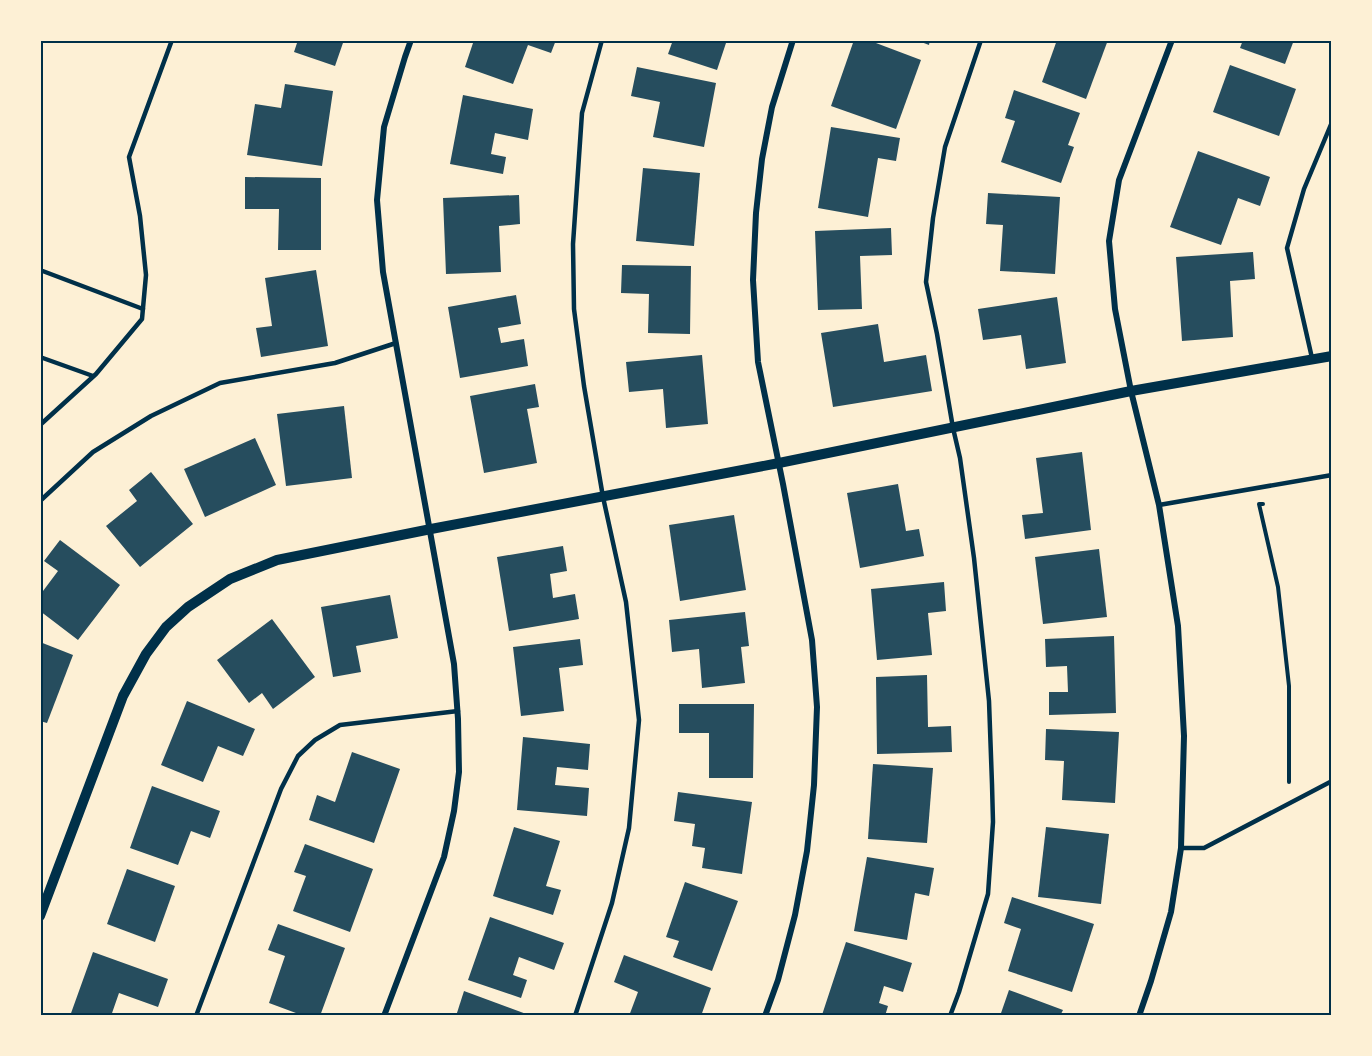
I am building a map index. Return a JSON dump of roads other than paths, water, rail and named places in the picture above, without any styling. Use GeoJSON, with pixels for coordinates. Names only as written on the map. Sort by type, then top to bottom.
{"type":"FeatureCollection","features":[{"type":"Feature","properties":{"kind":"street"},"geometry":{"type":"LineString","coordinates":[[384,1016],[444,857],[454,811],[459,772],[458,711],[454,664],[383,272],[377,200],[384,127],[411,40]]}},
{"type":"Feature","properties":{"kind":"street"},"geometry":{"type":"LineString","coordinates":[[765,1016],[778,980],[795,915],[807,851],[814,785],[817,707],[812,640],[758,362],[753,280],[756,213],[762,159],[772,107],[793,40]]}},
{"type":"Feature","properties":{"kind":"street"},"geometry":{"type":"LineString","coordinates":[[1139,1016],[1171,912],[1181,848],[1184,736],[1178,626],[1159,505],[1131,391],[1115,309],[1109,241],[1119,180],[1172,40]]}},
{"type":"Feature","properties":{"kind":"street"},"geometry":{"type":"LineString","coordinates":[[40,916],[123,696],[146,654],[166,627],[188,608],[230,579],[277,560],[779,463],[1131,391],[1332,356]]}},
{"type":"Feature","properties":{"kind":"lane"},"geometry":{"type":"LineString","coordinates":[[40,425],[93,376],[142,319],[146,275],[140,216],[129,157],[172,40]]}},
{"type":"Feature","properties":{"kind":"lane"},"geometry":{"type":"LineString","coordinates":[[575,1016],[612,903],[629,828],[639,720],[626,602],[603,497],[584,386],[574,309],[573,244],[582,113],[602,40]]}},
{"type":"Feature","properties":{"kind":"lane"},"geometry":{"type":"LineString","coordinates":[[950,1016],[988,894],[993,822],[989,701],[974,558],[960,458],[926,282],[933,218],[945,147],[981,40]]}},
{"type":"Feature","properties":{"kind":"lane"},"geometry":{"type":"LineString","coordinates":[[1312,360],[1287,248],[1304,189],[1332,122]]}},
{"type":"Feature","properties":{"kind":"lane"},"geometry":{"type":"LineString","coordinates":[[40,270],[143,309]]}},
{"type":"Feature","properties":{"kind":"lane"},"geometry":{"type":"LineString","coordinates":[[40,501],[93,452],[151,416],[220,382],[335,363],[396,343]]}},
{"type":"Feature","properties":{"kind":"lane"},"geometry":{"type":"LineString","coordinates":[[40,357],[93,376]]}},
{"type":"Feature","properties":{"kind":"lane"},"geometry":{"type":"LineString","coordinates":[[1159,505],[1332,475]]}},
{"type":"Feature","properties":{"kind":"lane"},"geometry":{"type":"LineString","coordinates":[[196,1016],[281,789],[298,756],[315,740],[340,725],[458,711]]}},
{"type":"Feature","properties":{"kind":"lane"},"geometry":{"type":"LineString","coordinates":[[1181,848],[1204,849],[1332,781]]}}]}
